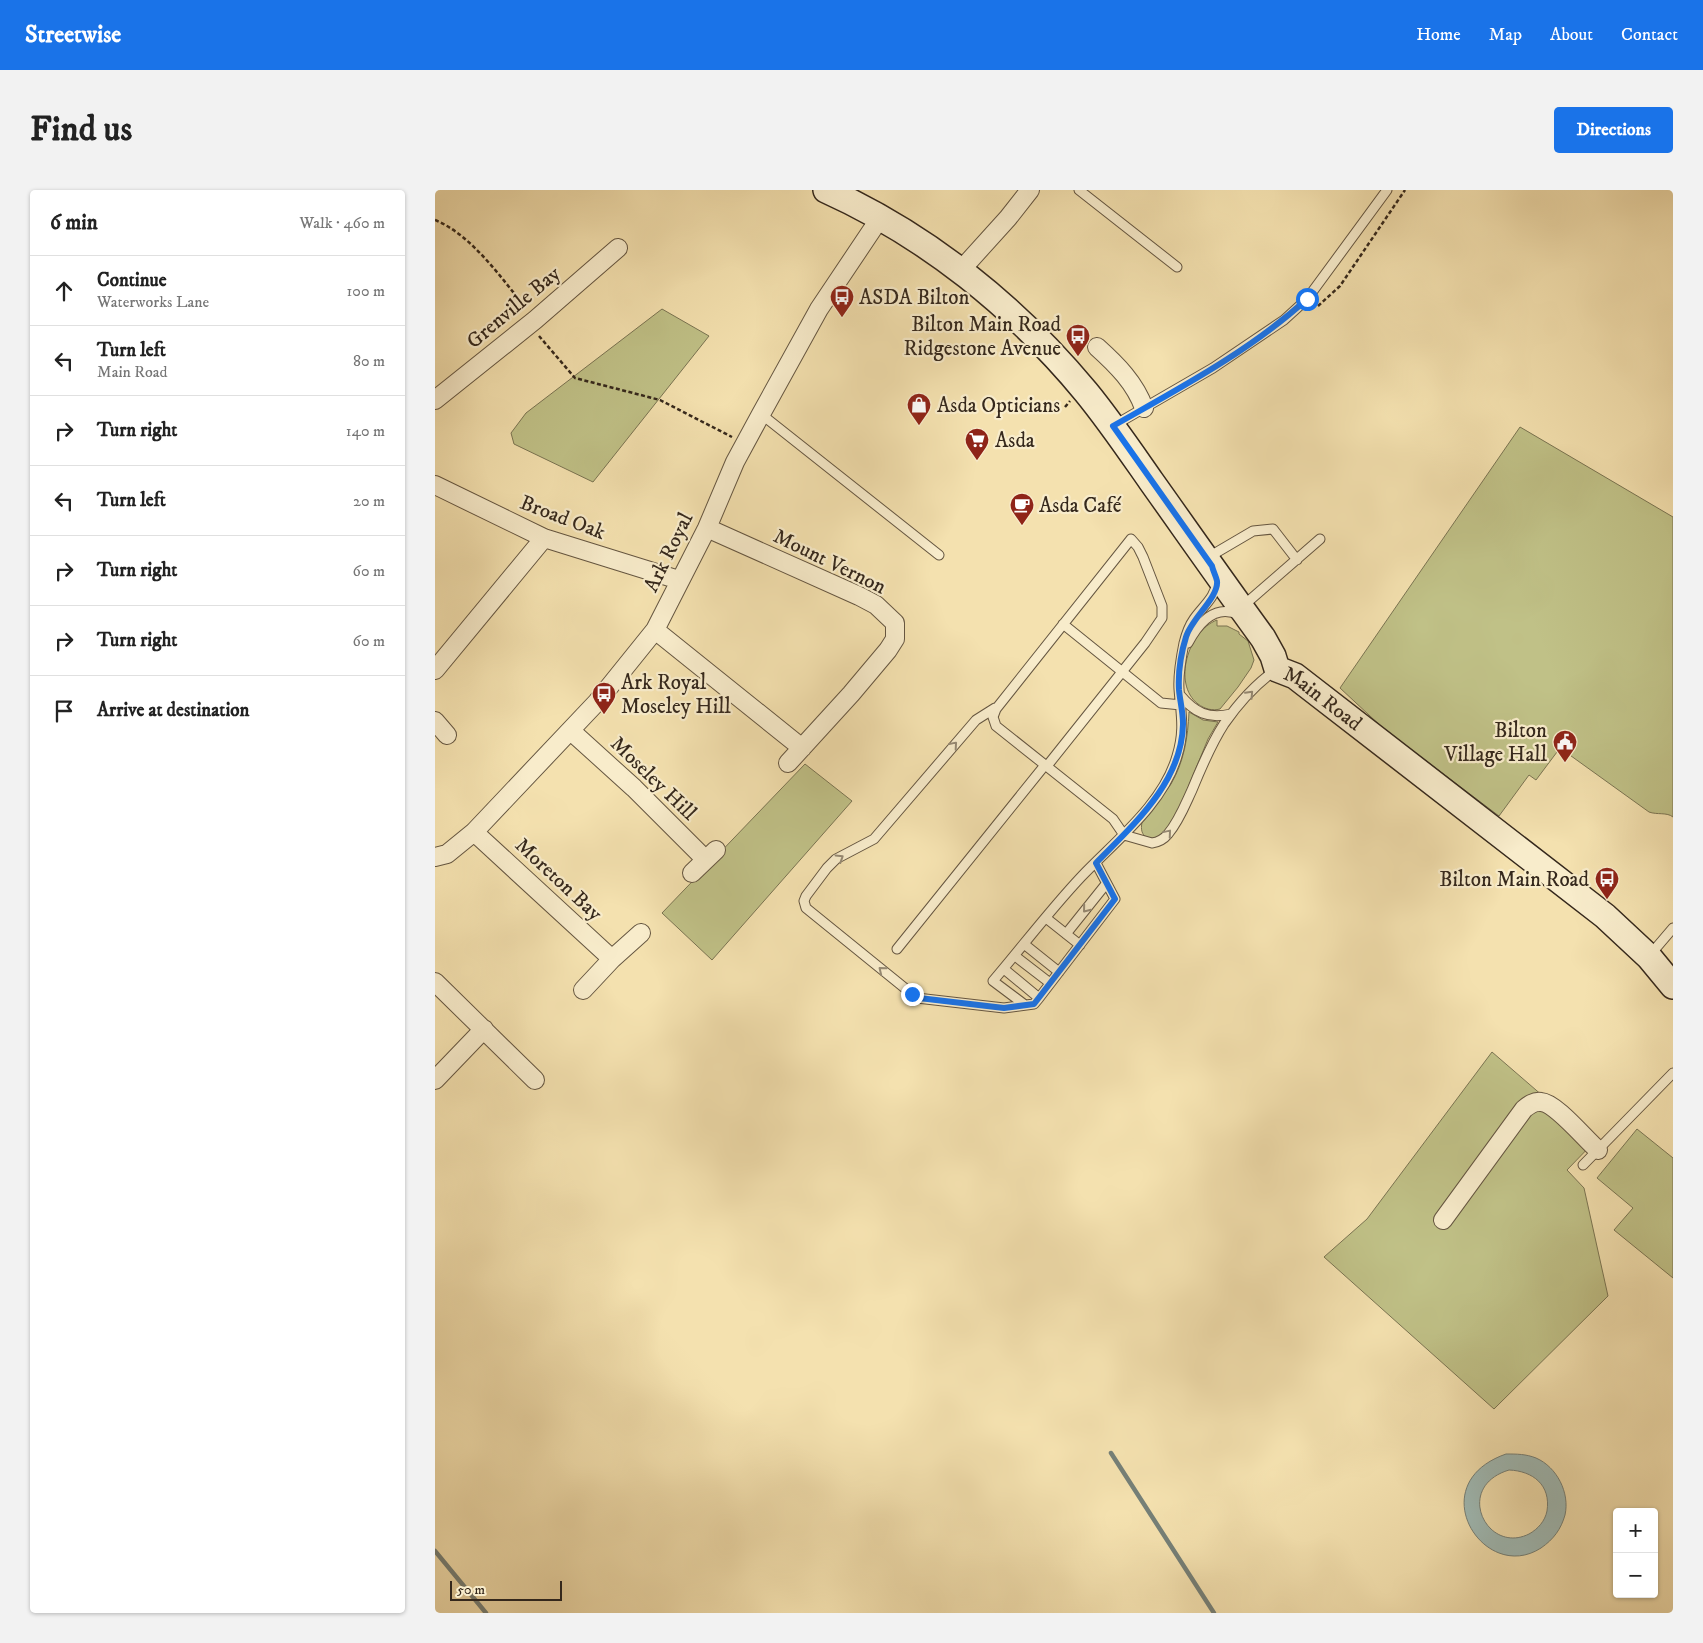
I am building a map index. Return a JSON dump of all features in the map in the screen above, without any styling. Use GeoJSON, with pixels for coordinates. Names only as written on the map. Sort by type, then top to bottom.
{"type":"FeatureCollection","features":[{"type":"Feature","properties":{"kind":"main road","name":"Main Road"},"geometry":{"type":"LineString","coordinates":[[826,190],[880,218],[961,270],[1022,323],[1085,390],[1113,426],[1268,647],[1277,669],[1295,676],[1605,916],[1649,957],[1673,986]]}},
{"type":"Feature","properties":{"kind":"street"},"geometry":{"type":"LineString","coordinates":[[961,270],[1008,218],[1030,190]]}},
{"type":"Feature","properties":{"kind":"street","name":"Ark Royal"},"geometry":{"type":"LineString","coordinates":[[435,858],[447,854],[474,832],[597,702],[655,630],[707,528],[735,462],[761,414],[819,309],[880,218]]}},
{"type":"Feature","properties":{"kind":"street","name":"Grenville Bay"},"geometry":{"type":"LineString","coordinates":[[435,400],[533,323],[590,261],[618,248]]}},
{"type":"Feature","properties":{"kind":"street"},"geometry":{"type":"LineString","coordinates":[[1097,347],[1116,364],[1138,393],[1143,408]]}},
{"type":"Feature","properties":{"kind":"street","name":"Broad Oak"},"geometry":{"type":"LineString","coordinates":[[435,485],[544,538],[679,580]]}},
{"type":"Feature","properties":{"kind":"street","name":"Mount Vernon"},"geometry":{"type":"LineString","coordinates":[[707,528],[859,596],[876,605],[895,623],[895,638],[887,650],[851,694],[788,763]]}},
{"type":"Feature","properties":{"kind":"street"},"geometry":{"type":"LineString","coordinates":[[435,670],[544,538]]}},
{"type":"Feature","properties":{"kind":"street"},"geometry":{"type":"LineString","coordinates":[[655,630],[802,748]]}},
{"type":"Feature","properties":{"kind":"street"},"geometry":{"type":"LineString","coordinates":[[435,721],[447,735]]}},
{"type":"Feature","properties":{"kind":"street","name":"Moseley Hill"},"geometry":{"type":"LineString","coordinates":[[571,731],[711,854],[692,873]]}},
{"type":"Feature","properties":{"kind":"street","name":"Moreton Bay"},"geometry":{"type":"LineString","coordinates":[[474,832],[612,960]]}},
{"type":"Feature","properties":{"kind":"street"},"geometry":{"type":"LineString","coordinates":[[583,990],[641,933]]}},
{"type":"Feature","properties":{"kind":"street"},"geometry":{"type":"LineString","coordinates":[[435,982],[484,1030],[526,1078]]}},
{"type":"Feature","properties":{"kind":"street"},"geometry":{"type":"LineString","coordinates":[[435,1080],[484,1030]]}},
{"type":"Feature","properties":{"kind":"street"},"geometry":{"type":"LineString","coordinates":[[1443,1220],[1523,1109],[1532,1103],[1541,1102],[1553,1107],[1598,1150]]}},
{"type":"Feature","properties":{"kind":"lane"},"geometry":{"type":"LineString","coordinates":[[1079,190],[1177,267]]}},
{"type":"Feature","properties":{"kind":"lane"},"geometry":{"type":"LineString","coordinates":[[1113,426],[1213,368],[1284,320],[1307,299],[1387,190]]}},
{"type":"Feature","properties":{"kind":"lane"},"geometry":{"type":"LineString","coordinates":[[761,414],[939,555]]}},
{"type":"Feature","properties":{"kind":"lane"},"geometry":{"type":"LineString","coordinates":[[1033,1002],[993,981],[1071,888],[1124,835],[1157,795],[1172,771],[1180,748],[1182,733],[1181,656],[1189,629],[1215,592],[1217,581],[1209,563],[1253,531],[1273,529],[1297,560]]}},
{"type":"Feature","properties":{"kind":"lane"},"geometry":{"type":"LineString","coordinates":[[897,949],[1046,766],[1160,623],[1163,613],[1143,557],[1131,539],[1001,702],[993,714],[996,726],[1046,766],[1113,819],[1124,835],[1152,843],[1162,840],[1178,818],[1201,769],[1231,714],[1262,679],[1277,669]]}},
{"type":"Feature","properties":{"kind":"lane"},"geometry":{"type":"LineString","coordinates":[[1181,656],[1196,630],[1211,614],[1228,612],[1237,613],[1248,618],[1297,560],[1320,539]]}},
{"type":"Feature","properties":{"kind":"lane"},"geometry":{"type":"LineString","coordinates":[[1063,624],[1161,703],[1181,705]]}},
{"type":"Feature","properties":{"kind":"lane"},"geometry":{"type":"LineString","coordinates":[[1180,694],[1191,708],[1201,713],[1222,716],[1231,714]]}},
{"type":"Feature","properties":{"kind":"lane"},"geometry":{"type":"LineString","coordinates":[[1001,702],[991,712],[976,720],[874,839],[830,864],[806,896],[805,905],[808,911],[917,998],[1004,1008],[1033,1002],[1050,984],[1115,899],[1096,863]]}},
{"type":"Feature","properties":{"kind":"lane"},"geometry":{"type":"LineString","coordinates":[[1066,934],[1107,884]]}},
{"type":"Feature","properties":{"kind":"lane"},"geometry":{"type":"LineString","coordinates":[[1046,918],[1080,945]]}},
{"type":"Feature","properties":{"kind":"lane"},"geometry":{"type":"LineString","coordinates":[[1649,957],[1673,928]]}},
{"type":"Feature","properties":{"kind":"lane"},"geometry":{"type":"LineString","coordinates":[[1024,944],[1059,972]]}},
{"type":"Feature","properties":{"kind":"lane"},"geometry":{"type":"LineString","coordinates":[[1015,956],[1050,984]]}},
{"type":"Feature","properties":{"kind":"lane"},"geometry":{"type":"LineString","coordinates":[[1003,969],[1033,1002]]}},
{"type":"Feature","properties":{"kind":"lane"},"geometry":{"type":"LineString","coordinates":[[1583,1165],[1673,1073]]}},
{"type":"Feature","properties":{"kind":"path"},"geometry":{"type":"LineString","coordinates":[[435,220],[445,224],[481,253],[575,378],[660,400],[745,444]]}},
{"type":"Feature","properties":{"kind":"green space"},"geometry":{"type":"Polygon","coordinates":[[[662,309],[709,336],[593,482],[514,444],[511,433],[526,413],[662,309]]]}},
{"type":"Feature","properties":{"kind":"green space"},"geometry":{"type":"Polygon","coordinates":[[[1520,427],[1673,517],[1673,817],[1649,812],[1560,748],[1536,780],[1529,775],[1499,816],[1384,729],[1340,688],[1520,427]]]}},
{"type":"Feature","properties":{"kind":"green space"},"geometry":{"type":"Polygon","coordinates":[[[1217,620],[1217,626],[1227,626],[1239,632],[1248,641],[1254,660],[1238,687],[1220,709],[1214,710],[1201,706],[1190,695],[1186,684],[1185,672],[1191,646],[1207,626],[1217,620]]]}},
{"type":"Feature","properties":{"kind":"green space"},"geometry":{"type":"Polygon","coordinates":[[[1189,712],[1203,720],[1218,722],[1208,739],[1178,812],[1163,842],[1146,837],[1142,832],[1142,822],[1168,789],[1179,767],[1188,731],[1189,712]]]}},
{"type":"Feature","properties":{"kind":"green space"},"geometry":{"type":"Polygon","coordinates":[[[805,764],[852,801],[712,960],[662,913],[805,764]]]}},
{"type":"Feature","properties":{"kind":"green space"},"geometry":{"type":"Polygon","coordinates":[[[1492,1052],[1595,1141],[1567,1170],[1584,1188],[1608,1296],[1494,1409],[1324,1257],[1367,1219],[1492,1052]]]}},
{"type":"Feature","properties":{"kind":"green space"},"geometry":{"type":"Polygon","coordinates":[[[1637,1129],[1673,1158],[1673,1278],[1614,1230],[1633,1208],[1597,1178],[1637,1129]]]}},
{"type":"Feature","properties":{"kind":"water"},"geometry":{"type":"Polygon","coordinates":[[[1506,1454],[1521,1454],[1543,1462],[1556,1474],[1564,1490],[1566,1507],[1561,1525],[1550,1541],[1541,1548],[1520,1556],[1499,1553],[1482,1542],[1470,1526],[1464,1507],[1467,1487],[1480,1468],[1506,1454]],[[1509,1470],[1492,1478],[1483,1490],[1480,1503],[1482,1516],[1489,1527],[1500,1535],[1514,1538],[1529,1534],[1535,1530],[1543,1521],[1547,1511],[1546,1494],[1539,1481],[1526,1473],[1509,1470]]]}},
{"type":"Feature","properties":{"kind":"waterway"},"geometry":{"type":"LineString","coordinates":[[1111,1453],[1214,1613]]}},
{"type":"Feature","properties":{"kind":"waterway"},"geometry":{"type":"LineString","coordinates":[[435,1551],[486,1613]]}},
{"type":"Feature","properties":{"kind":"place","name":"ASDA Bilton"},"geometry":{"type":"Point","coordinates":[842,318]}},
{"type":"Feature","properties":{"kind":"place","name":"Bilton Main Road Ridgestone Avenue"},"geometry":{"type":"Point","coordinates":[1078,357]}},
{"type":"Feature","properties":{"kind":"place","name":"Asda Opticians"},"geometry":{"type":"Point","coordinates":[919,426]}},
{"type":"Feature","properties":{"kind":"place","name":"Asda"},"geometry":{"type":"Point","coordinates":[977,461]}},
{"type":"Feature","properties":{"kind":"place","name":"Asda Café"},"geometry":{"type":"Point","coordinates":[1022,526]}},
{"type":"Feature","properties":{"kind":"place","name":"Ark Royal Moseley Hill"},"geometry":{"type":"Point","coordinates":[604,715]}},
{"type":"Feature","properties":{"kind":"place","name":"Bilton Village Hall"},"geometry":{"type":"Point","coordinates":[1565,763]}},
{"type":"Feature","properties":{"kind":"place","name":"Bilton Main Road"},"geometry":{"type":"Point","coordinates":[1607,900]}},
{"type":"Feature","properties":{"kind":"route"},"geometry":{"type":"LineString","coordinates":[[912,994],[917,998],[1004,1008],[1034,1004],[1115,899],[1096,863],[1137,820],[1157,795],[1172,771],[1180,748],[1182,733],[1183,715],[1179,684],[1184,643],[1194,620],[1212,598],[1217,581],[1212,566],[1113,426],[1213,368],[1284,320],[1307,299]]}}]}
